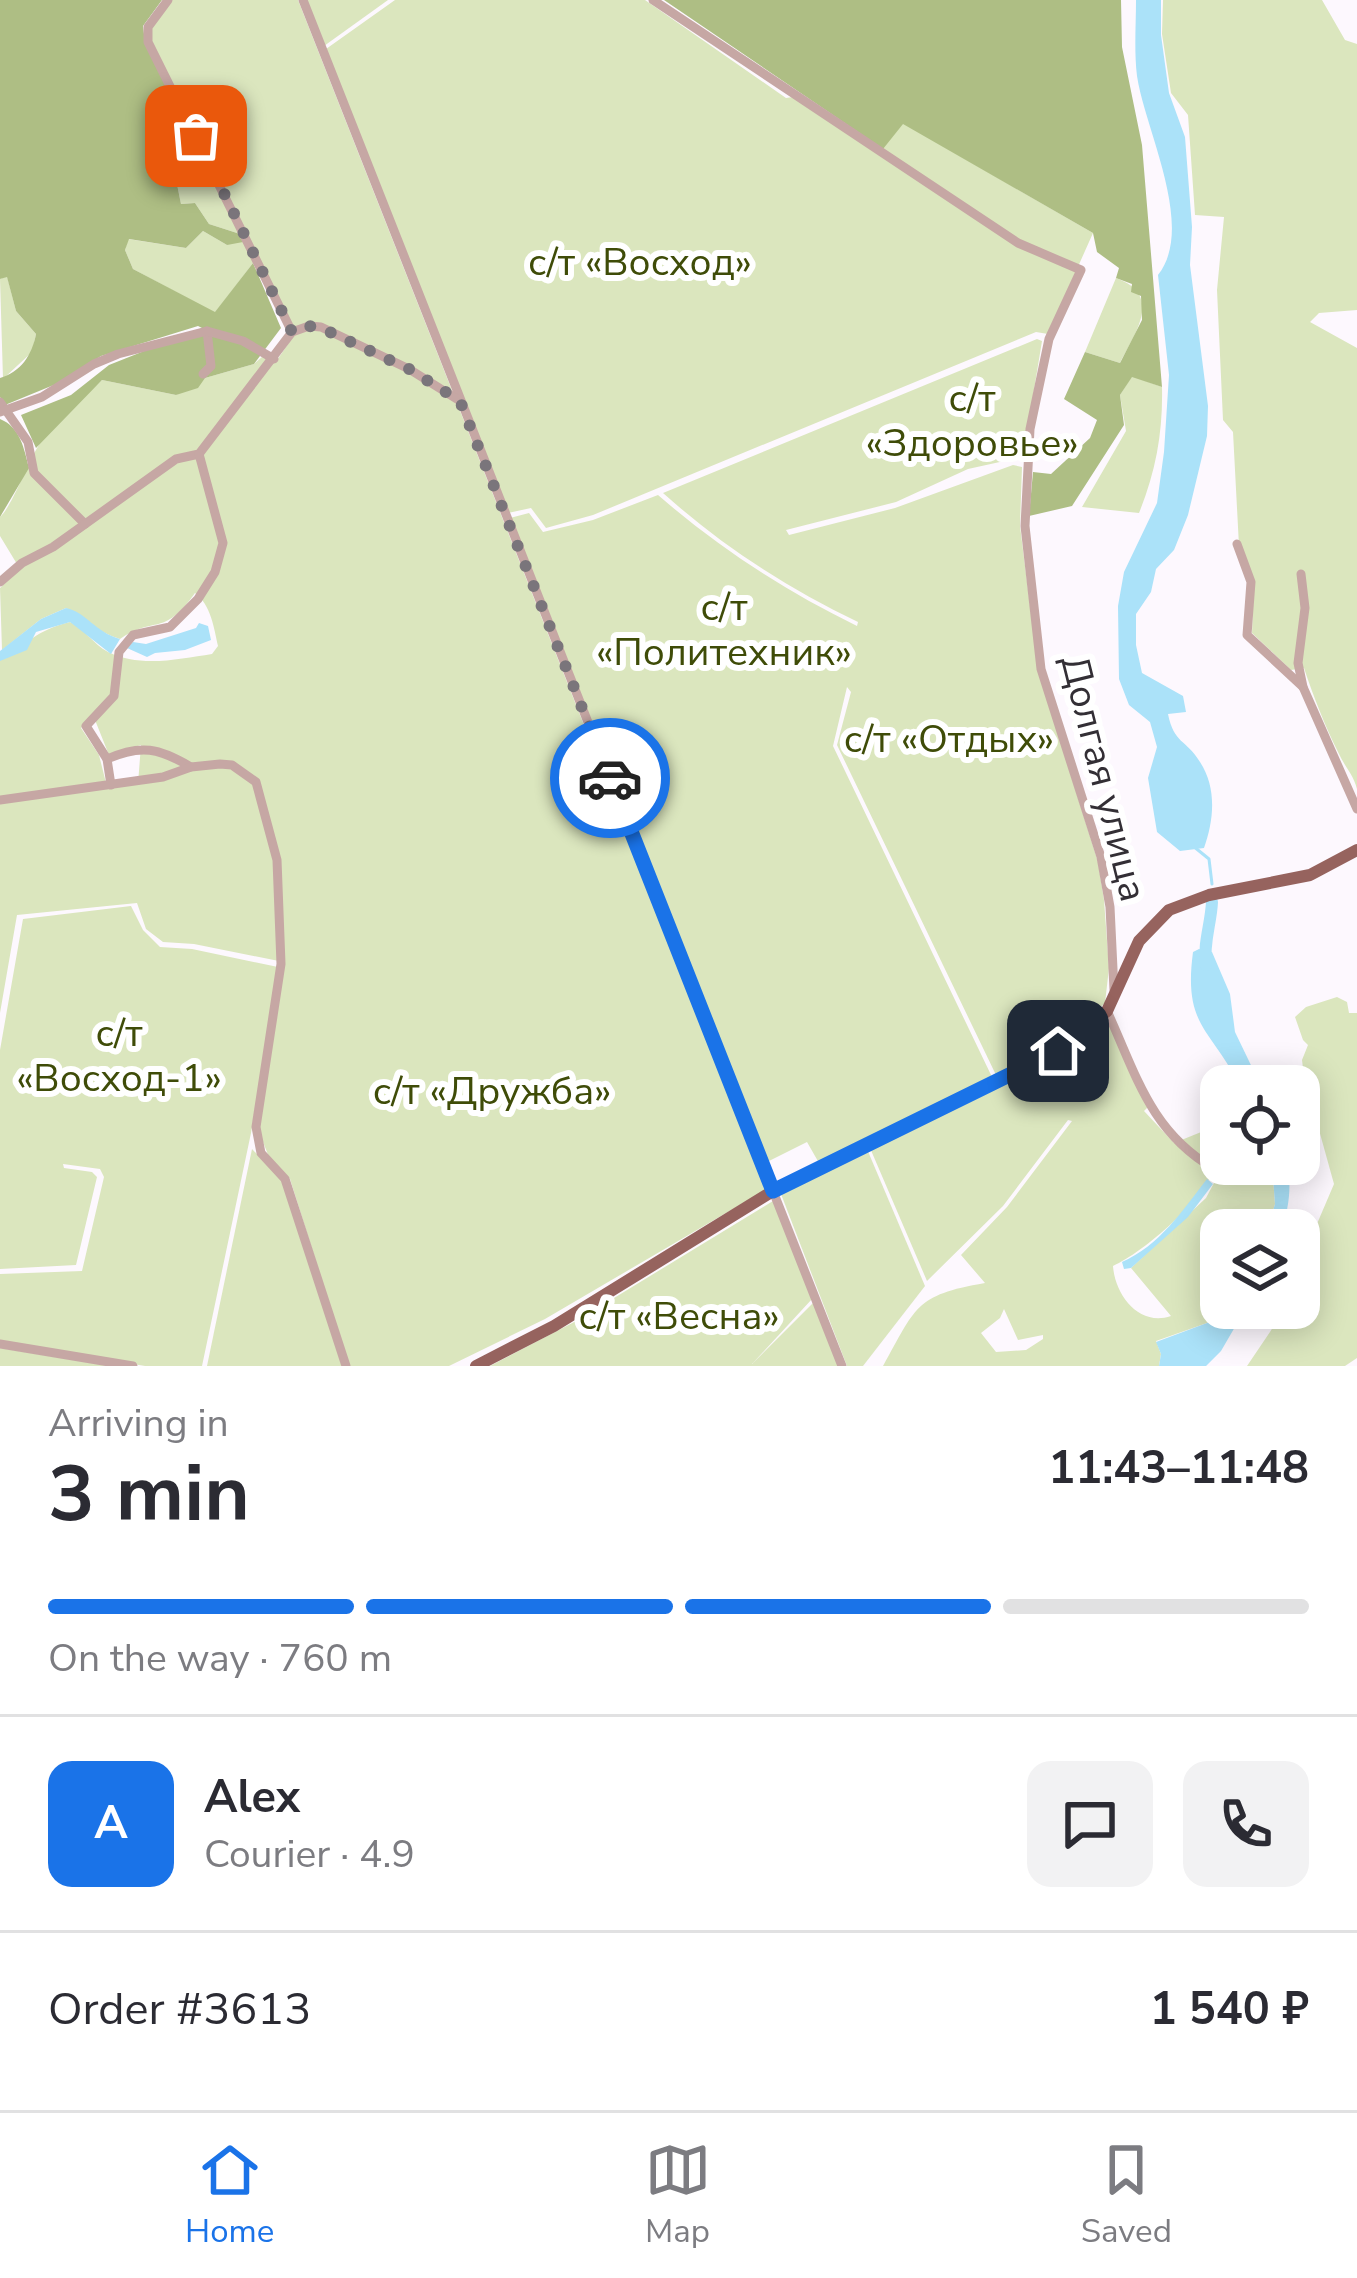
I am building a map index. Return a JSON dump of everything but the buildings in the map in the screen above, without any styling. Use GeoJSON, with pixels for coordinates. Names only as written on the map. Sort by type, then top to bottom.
{"type":"FeatureCollection","features":[{"type":"Feature","properties":{"kind":"main road"},"geometry":{"type":"LineString","coordinates":[[476,1366],[554,1326],[773,1191],[1058,1051],[1111,1005],[1138,941],[1169,910],[1209,895],[1310,875],[1357,850]]}},
{"type":"Feature","properties":{"kind":"street"},"geometry":{"type":"LineString","coordinates":[[168,0],[148,27],[148,42],[292,332]]}},
{"type":"Feature","properties":{"kind":"street"},"geometry":{"type":"LineString","coordinates":[[302,0],[842,1366]]}},
{"type":"Feature","properties":{"kind":"street","name":"Долгая улица"},"geometry":{"type":"LineString","coordinates":[[653,0],[1018,243],[1082,270],[1049,339],[1030,429],[1025,526],[1041,669],[1101,857],[1110,907],[1111,1005],[1156,1118],[1184,1151],[1200,1160]]}},
{"type":"Feature","properties":{"kind":"street"},"geometry":{"type":"LineString","coordinates":[[0,583],[22,563],[176,459],[199,454],[292,332],[309,326],[321,328],[409,369],[460,401]]}},
{"type":"Feature","properties":{"kind":"street"},"geometry":{"type":"LineString","coordinates":[[85,524],[34,473],[28,442],[2,408],[42,397],[118,354],[207,331],[243,341],[274,358]]}},
{"type":"Feature","properties":{"kind":"street"},"geometry":{"type":"LineString","coordinates":[[202,374],[211,366],[207,331]]}},
{"type":"Feature","properties":{"kind":"street"},"geometry":{"type":"LineString","coordinates":[[110,785],[107,759],[86,727],[114,696],[119,652],[133,635],[170,627],[183,616],[215,572],[223,543],[199,454]]}},
{"type":"Feature","properties":{"kind":"street"},"geometry":{"type":"LineString","coordinates":[[1237,544],[1251,582],[1247,635],[1304,687]]}},
{"type":"Feature","properties":{"kind":"street"},"geometry":{"type":"LineString","coordinates":[[1301,574],[1305,608],[1298,663],[1357,809]]}},
{"type":"Feature","properties":{"kind":"street"},"geometry":{"type":"LineString","coordinates":[[107,759],[135,748],[149,749],[191,767]]}},
{"type":"Feature","properties":{"kind":"street"},"geometry":{"type":"LineString","coordinates":[[0,800],[163,777],[191,767],[232,765],[256,782],[277,860],[280,964],[256,1127],[261,1153],[285,1179],[346,1366]]}},
{"type":"Feature","properties":{"kind":"street"},"geometry":{"type":"LineString","coordinates":[[0,1344],[133,1366]]}},
{"type":"Feature","properties":{"kind":"green space"},"geometry":{"type":"Polygon","coordinates":[[[0,0],[162,0],[143,26],[145,42],[186,124],[167,135],[181,204],[195,203],[209,224],[237,233],[243,242],[227,245],[203,231],[186,248],[129,239],[125,250],[133,269],[215,312],[253,263],[281,328],[254,364],[205,378],[198,388],[176,395],[102,380],[36,448],[21,415],[71,395],[109,365],[202,328],[101,356],[61,382],[5,405],[0,397],[0,378],[24,362],[36,334],[16,311],[7,277],[0,279],[0,0]]]}},
{"type":"Feature","properties":{"kind":"green space","name":"с/т «Дружба»"},"geometry":{"type":"Polygon","coordinates":[[[172,0],[298,0],[767,1189],[545,1319],[449,1366],[349,1366],[290,1179],[269,1157],[259,1132],[284,962],[163,942],[146,929],[137,903],[17,915],[0,1013],[0,660],[41,633],[70,622],[108,652],[133,660],[212,654],[218,646],[208,610],[195,593],[175,616],[120,639],[66,608],[41,619],[2,650],[0,588],[20,569],[0,536],[0,517],[42,440],[102,380],[176,395],[205,378],[254,364],[263,356],[275,363],[295,334],[253,263],[215,313],[133,269],[125,250],[128,239],[186,248],[203,231],[227,245],[237,233],[209,224],[195,203],[181,204],[167,134],[186,124],[150,42],[151,27],[172,0]],[[93,715],[81,728],[99,755],[107,787],[138,784],[141,745],[109,755],[93,715]]]}},
{"type":"Feature","properties":{"kind":"green space"},"geometry":{"type":"Polygon","coordinates":[[[305,0],[388,0],[324,46],[305,0]]]}},
{"type":"Feature","properties":{"kind":"green space","name":"с/т «Восход»"},"geometry":{"type":"Polygon","coordinates":[[[395,0],[645,0],[786,98],[800,96],[883,148],[903,123],[1093,233],[1048,334],[1036,332],[593,515],[546,528],[531,508],[508,513],[326,49],[395,0]]]}},
{"type":"Feature","properties":{"kind":"green space"},"geometry":{"type":"Polygon","coordinates":[[[664,0],[1121,0],[1122,47],[1142,145],[1162,387],[1132,377],[1120,395],[1124,425],[1072,506],[1029,516],[1033,472],[1051,474],[1090,438],[1097,420],[1064,399],[1085,352],[1120,363],[1142,320],[1141,296],[1131,292],[1132,284],[1116,278],[1119,268],[1097,252],[1093,233],[903,124],[883,149],[664,0]]]}},
{"type":"Feature","properties":{"kind":"green space"},"geometry":{"type":"Polygon","coordinates":[[[1163,0],[1322,0],[1345,40],[1357,44],[1357,310],[1319,313],[1310,322],[1357,348],[1357,789],[1304,668],[1291,670],[1252,633],[1254,581],[1239,546],[1233,432],[1223,420],[1217,290],[1224,217],[1195,215],[1188,115],[1171,93],[1162,34],[1163,0]]]}},
{"type":"Feature","properties":{"kind":"green space"},"geometry":{"type":"Polygon","coordinates":[[[7,276],[16,311],[36,334],[32,352],[3,379],[0,279],[7,276]]]}},
{"type":"Feature","properties":{"kind":"green space"},"geometry":{"type":"Polygon","coordinates":[[[1116,278],[1139,294],[1142,304],[1138,327],[1120,363],[1085,352],[1116,278]]]}},
{"type":"Feature","properties":{"kind":"green space"},"geometry":{"type":"Polygon","coordinates":[[[1037,339],[1042,341],[1023,457],[968,469],[896,502],[786,530],[789,535],[895,508],[1013,465],[1022,467],[1020,526],[1038,670],[1098,862],[1109,968],[1105,1003],[1061,1043],[996,1075],[837,745],[851,692],[847,687],[833,746],[992,1077],[819,1163],[807,1142],[767,1162],[510,518],[529,513],[543,532],[593,520],[658,495],[753,567],[857,626],[858,622],[732,548],[663,493],[1037,339]]]}},
{"type":"Feature","properties":{"kind":"green space"},"geometry":{"type":"Polygon","coordinates":[[[1132,376],[1162,387],[1157,451],[1139,513],[1082,507],[1126,431],[1120,395],[1132,376]]]}},
{"type":"Feature","properties":{"kind":"green space"},"geometry":{"type":"Polygon","coordinates":[[[0,419],[17,433],[29,468],[0,517],[0,419]]]}},
{"type":"Feature","properties":{"kind":"green space","name":"с/т «Восход-1»"},"geometry":{"type":"Polygon","coordinates":[[[131,906],[143,930],[160,947],[278,967],[251,1133],[202,1366],[145,1366],[0,1342],[0,1274],[82,1271],[104,1177],[100,1169],[63,1164],[97,1177],[76,1265],[0,1269],[0,1050],[23,919],[131,906]]]}},
{"type":"Feature","properties":{"kind":"green space"},"geometry":{"type":"Polygon","coordinates":[[[1337,997],[1347,1002],[1349,1013],[1357,1013],[1357,1358],[1345,1366],[1247,1366],[1272,1329],[1320,1329],[1320,1217],[1334,1184],[1320,1134],[1320,1065],[1303,1065],[1308,1045],[1295,1017],[1306,1007],[1337,997]]]}},
{"type":"Feature","properties":{"kind":"green space"},"geometry":{"type":"Polygon","coordinates":[[[1111,1021],[1148,1107],[1144,1111],[1174,1143],[1200,1132],[1200,1185],[1205,1185],[1157,1237],[1113,1266],[1118,1288],[1131,1306],[1149,1317],[1171,1316],[1131,1268],[1206,1198],[1213,1185],[1274,1185],[1275,1204],[1273,1209],[1200,1209],[1200,1325],[1156,1341],[1159,1366],[883,1366],[920,1307],[944,1293],[985,1283],[961,1255],[1007,1207],[1072,1121],[1068,1120],[1003,1206],[927,1281],[870,1148],[1063,1056],[1111,1021]],[[1004,1309],[981,1333],[996,1352],[1026,1350],[1043,1335],[1018,1340],[1004,1309]]]}},
{"type":"Feature","properties":{"kind":"green space"},"geometry":{"type":"Polygon","coordinates":[[[252,1149],[283,1181],[342,1366],[207,1366],[252,1149]]]}},
{"type":"Feature","properties":{"kind":"green space"},"geometry":{"type":"Polygon","coordinates":[[[867,1149],[925,1286],[863,1366],[847,1366],[781,1194],[867,1149]]]}},
{"type":"Feature","properties":{"kind":"green space","name":"с/т «Весна»"},"geometry":{"type":"Polygon","coordinates":[[[773,1201],[812,1299],[752,1364],[814,1302],[840,1366],[490,1366],[578,1320],[773,1201]]]}},
{"type":"Feature","properties":{"kind":"green space"},"geometry":{"type":"Polygon","coordinates":[[[0,1348],[110,1366],[0,1366],[0,1348]]]}},
{"type":"Feature","properties":{"kind":"water"},"geometry":{"type":"Polygon","coordinates":[[[1136,0],[1161,0],[1169,93],[1185,137],[1190,265],[1208,406],[1207,436],[1188,515],[1174,550],[1156,569],[1151,592],[1136,614],[1142,673],[1183,696],[1186,712],[1168,714],[1177,736],[1200,762],[1211,793],[1212,815],[1204,848],[1180,851],[1157,832],[1148,778],[1157,747],[1150,722],[1129,705],[1119,679],[1118,606],[1124,572],[1157,503],[1169,375],[1158,275],[1168,255],[1170,205],[1137,76],[1136,0]]]}},
{"type":"Feature","properties":{"kind":"water"},"geometry":{"type":"Polygon","coordinates":[[[66,608],[120,639],[111,654],[70,622],[36,632],[27,650],[0,661],[0,651],[41,619],[66,608]]]}},
{"type":"Feature","properties":{"kind":"water"},"geometry":{"type":"Polygon","coordinates":[[[199,623],[208,626],[211,640],[185,650],[147,657],[127,648],[133,642],[146,644],[196,628],[199,623]]]}},
{"type":"Feature","properties":{"kind":"water"},"geometry":{"type":"Polygon","coordinates":[[[1193,952],[1212,952],[1230,994],[1235,1032],[1251,1065],[1228,1065],[1202,1025],[1192,996],[1193,952]]]}},
{"type":"Feature","properties":{"kind":"water"},"geometry":{"type":"Polygon","coordinates":[[[1202,1185],[1212,1185],[1188,1217],[1131,1268],[1124,1269],[1122,1262],[1159,1237],[1202,1185]]]}},
{"type":"Feature","properties":{"kind":"water"},"geometry":{"type":"Polygon","coordinates":[[[1274,1185],[1289,1185],[1287,1209],[1273,1209],[1274,1185]]]}},
{"type":"Feature","properties":{"kind":"water"},"geometry":{"type":"Polygon","coordinates":[[[1200,1326],[1234,1329],[1206,1366],[1159,1366],[1156,1342],[1200,1326]]]}},
{"type":"Feature","properties":{"kind":"waterway"},"geometry":{"type":"LineString","coordinates":[[1193,846],[1209,859],[1212,884]]}},
{"type":"Feature","properties":{"kind":"waterway"},"geometry":{"type":"LineString","coordinates":[[1206,965],[1212,902]]}},
{"type":"Feature","properties":{"kind":"way so far"},"geometry":{"type":"LineString","coordinates":[[196,136],[292,332],[309,326],[321,328],[409,369],[460,401],[610,778]]}},
{"type":"Feature","properties":{"kind":"route"},"geometry":{"type":"LineString","coordinates":[[610,778],[773,1191],[1058,1051]]}},
{"type":"Feature","properties":{"kind":"park label","name":"с/т «Здоровье»"},"geometry":{"type":"Point","coordinates":[972,420]}},
{"type":"Feature","properties":{"kind":"park label","name":"с/т «Политехник»"},"geometry":{"type":"Point","coordinates":[724,628]}},
{"type":"Feature","properties":{"kind":"park label","name":"с/т «Отдых»"},"geometry":{"type":"Point","coordinates":[949,738]}}]}
